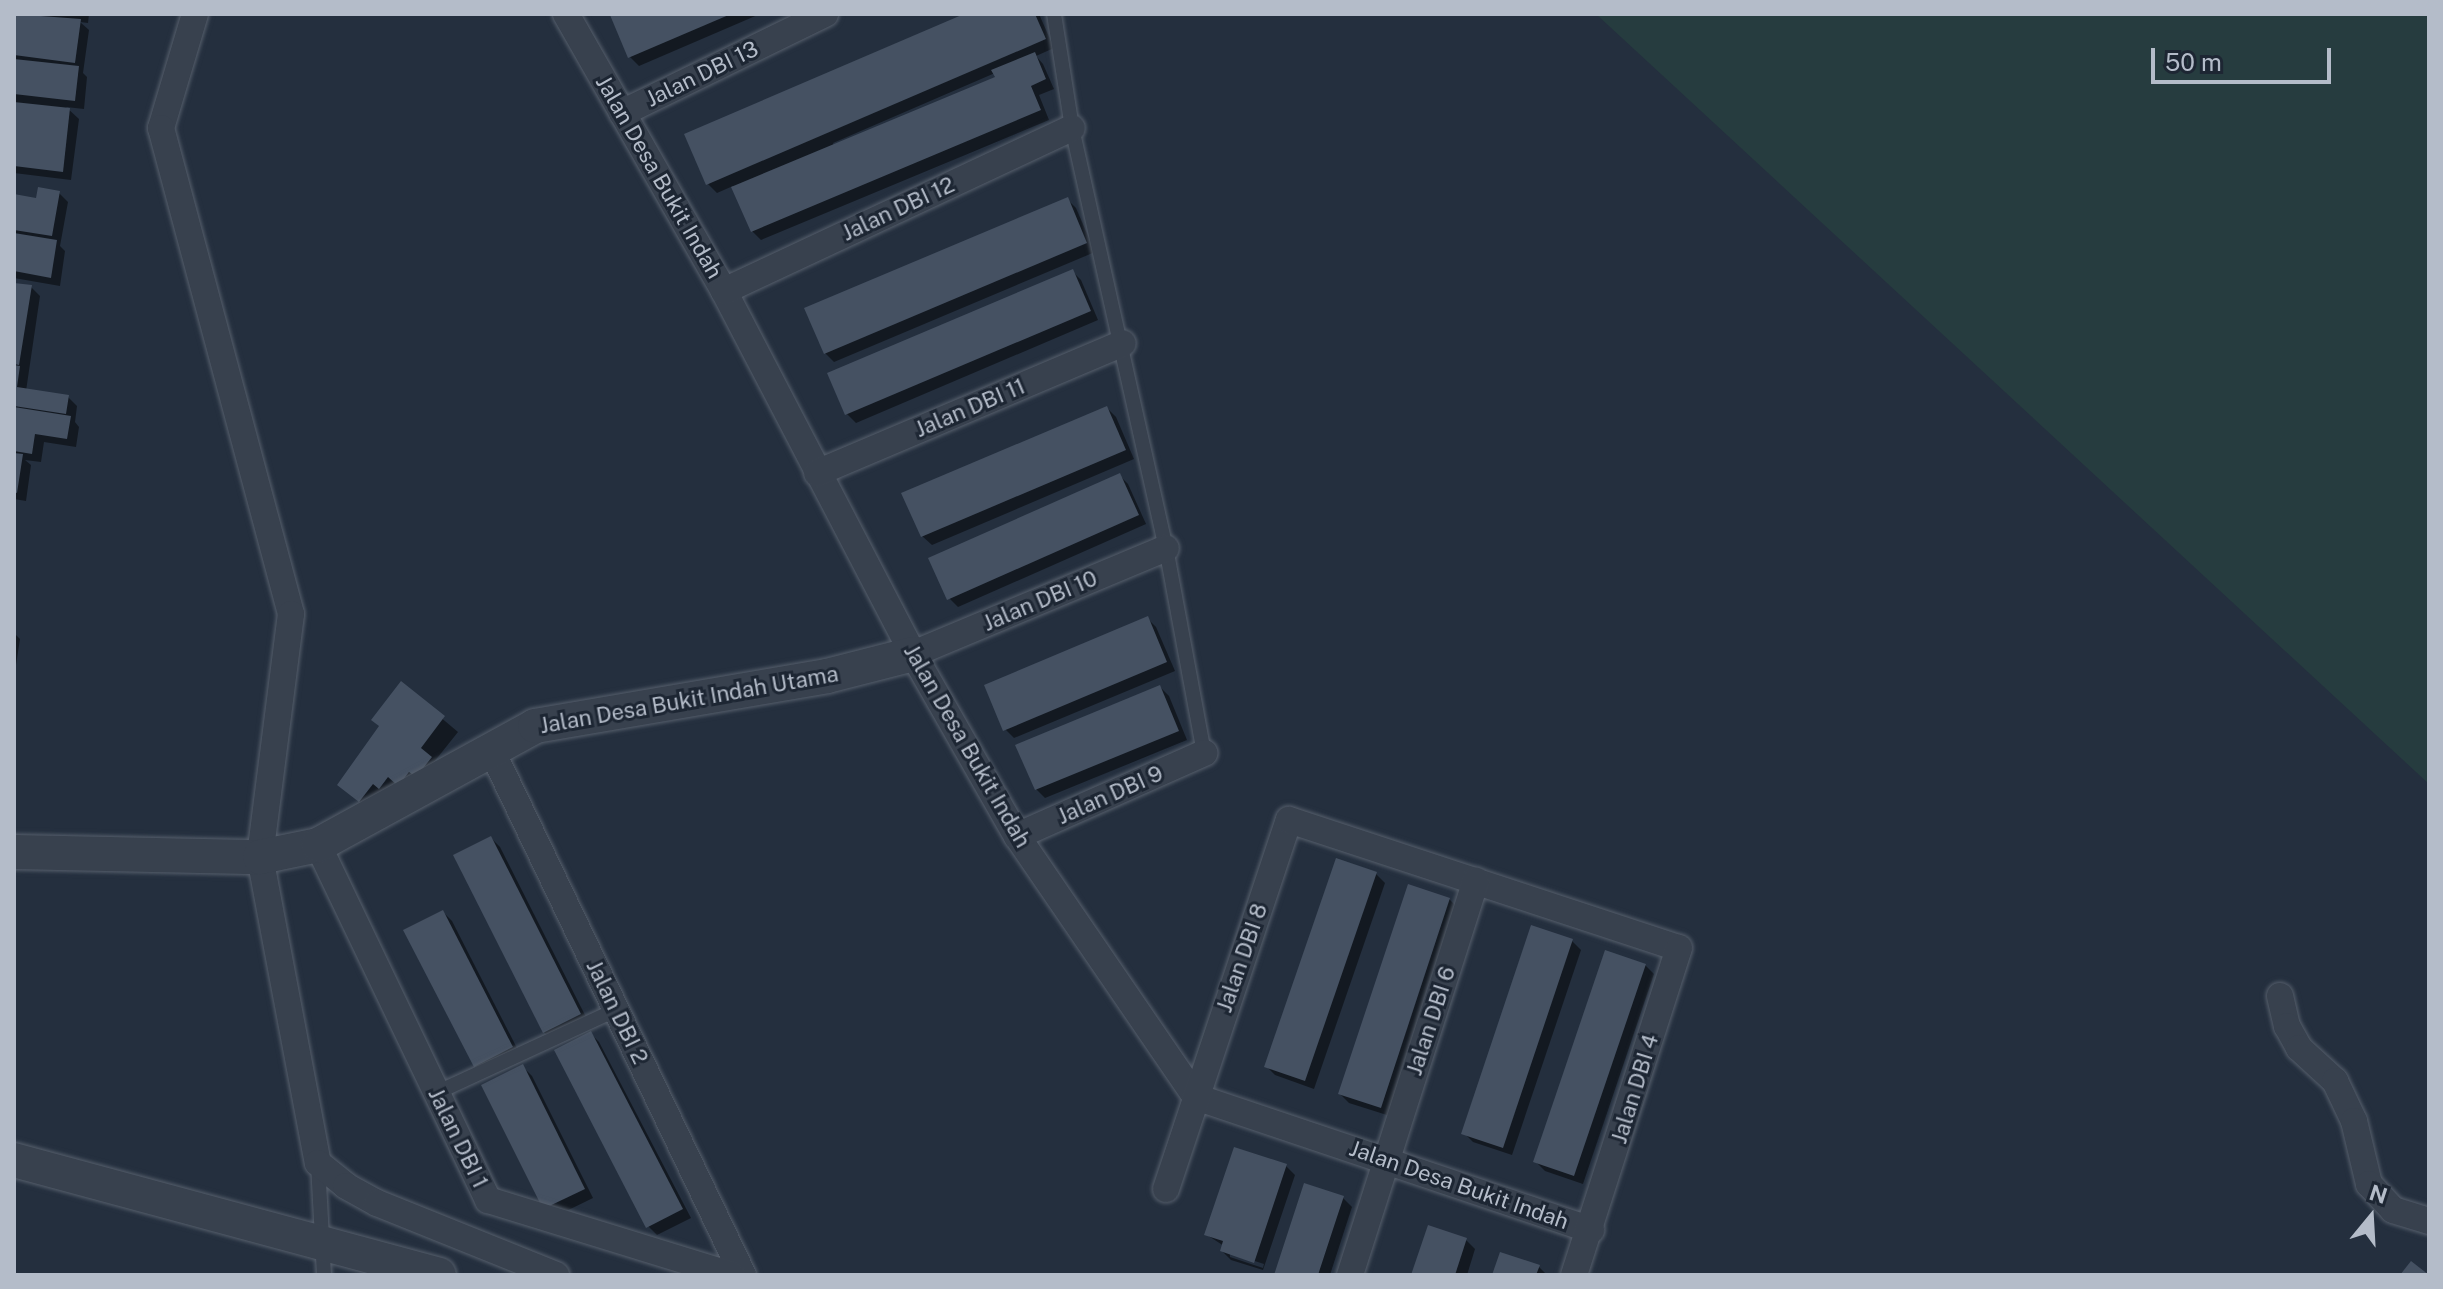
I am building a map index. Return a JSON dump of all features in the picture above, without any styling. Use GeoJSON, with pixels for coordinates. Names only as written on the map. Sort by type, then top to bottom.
{"type":"FeatureCollection","features":[{"type":"Feature","properties":{"kind":"street"},"geometry":{"type":"LineString","coordinates":[[195,14],[161,128],[291,614],[260,857],[318,1163],[346,1186],[377,1203],[556,1275]]}},
{"type":"Feature","properties":{"kind":"street","name":"Jalan Desa Bukit Indah"},"geometry":{"type":"LineString","coordinates":[[566,14],[724,291],[913,654],[1017,836],[1196,1097],[1591,1230]]}},
{"type":"Feature","properties":{"kind":"street","name":"Jalan DBI 13"},"geometry":{"type":"LineString","coordinates":[[622,113],[825,14]]}},
{"type":"Feature","properties":{"kind":"street","name":"Jalan DBI 12"},"geometry":{"type":"LineString","coordinates":[[724,291],[1072,128]]}},
{"type":"Feature","properties":{"kind":"street","name":"Jalan DBI 11"},"geometry":{"type":"LineString","coordinates":[[817,473],[1123,343]]}},
{"type":"Feature","properties":{"kind":"street","name":"Jalan DBI 10"},"geometry":{"type":"LineString","coordinates":[[913,654],[1166,548]]}},
{"type":"Feature","properties":{"kind":"street","name":"Jalan Desa Bukit Indah Utama"},"geometry":{"type":"LineString","coordinates":[[14,852],[260,857],[318,845],[535,726],[827,676],[913,654]]}},
{"type":"Feature","properties":{"kind":"street","name":"Jalan DBI 2"},"geometry":{"type":"LineString","coordinates":[[491,749],[743,1275]]}},
{"type":"Feature","properties":{"kind":"street","name":"Jalan DBI 9"},"geometry":{"type":"LineString","coordinates":[[1017,836],[1204,753]]}},
{"type":"Feature","properties":{"kind":"street","name":"Jalan DBI 8"},"geometry":{"type":"LineString","coordinates":[[1166,1189],[1289,820],[1476,881]]}},
{"type":"Feature","properties":{"kind":"street","name":"Jalan DBI 1"},"geometry":{"type":"LineString","coordinates":[[318,845],[488,1200],[732,1275]]}},
{"type":"Feature","properties":{"kind":"street","name":"Jalan DBI 4"},"geometry":{"type":"LineString","coordinates":[[1476,881],[1679,948],[1591,1230],[1574,1275]]}},
{"type":"Feature","properties":{"kind":"street","name":"Jalan DBI 6"},"geometry":{"type":"LineString","coordinates":[[1350,1275],[1476,881]]}},
{"type":"Feature","properties":{"kind":"street"},"geometry":{"type":"LineString","coordinates":[[2280,996],[2287,1026],[2299,1048],[2325,1068],[2348,1107],[2369,1184],[2393,1210],[2429,1221]]}},
{"type":"Feature","properties":{"kind":"street"},"geometry":{"type":"LineString","coordinates":[[14,1160],[195,1207],[324,1259],[439,1275]]}},
{"type":"Feature","properties":{"kind":"lane"},"geometry":{"type":"LineString","coordinates":[[1054,14],[1072,128],[1123,343],[1166,548],[1204,753]]}},
{"type":"Feature","properties":{"kind":"lane"},"geometry":{"type":"LineString","coordinates":[[436,1093],[616,1010]]}},
{"type":"Feature","properties":{"kind":"lane"},"geometry":{"type":"LineString","coordinates":[[318,1163],[324,1259]]}},
{"type":"Feature","properties":{"kind":"green space"},"geometry":{"type":"Polygon","coordinates":[[[1596,14],[2429,14],[2429,784],[1596,14]]]}},
{"type":"Feature","properties":{"kind":"building"},"geometry":{"type":"Polygon","coordinates":[[[14,14],[81,19],[75,63],[14,55],[14,14]]]}},
{"type":"Feature","properties":{"kind":"building"},"geometry":{"type":"Polygon","coordinates":[[[611,14],[731,14],[628,58],[610,15],[611,14]]]}},
{"type":"Feature","properties":{"kind":"building"},"geometry":{"type":"Polygon","coordinates":[[[964,14],[1035,14],[1046,39],[706,185],[684,134],[964,14]]]}},
{"type":"Feature","properties":{"kind":"building"},"geometry":{"type":"Polygon","coordinates":[[[1035,52],[1046,79],[1031,86],[1041,110],[751,232],[731,187],[995,77],[991,70],[1035,52]]]}},
{"type":"Feature","properties":{"kind":"building"},"geometry":{"type":"Polygon","coordinates":[[[14,59],[79,66],[75,101],[14,94],[14,59]]]}},
{"type":"Feature","properties":{"kind":"building"},"geometry":{"type":"Polygon","coordinates":[[[14,102],[70,108],[63,172],[14,166],[14,102]]]}},
{"type":"Feature","properties":{"kind":"building"},"geometry":{"type":"Polygon","coordinates":[[[38,187],[60,191],[52,236],[14,230],[14,194],[36,198],[38,187]]]}},
{"type":"Feature","properties":{"kind":"building"},"geometry":{"type":"Polygon","coordinates":[[[1068,197],[1087,243],[824,354],[804,308],[1068,197]]]}},
{"type":"Feature","properties":{"kind":"building"},"geometry":{"type":"Polygon","coordinates":[[[14,233],[57,240],[51,278],[14,271],[14,233]]]}},
{"type":"Feature","properties":{"kind":"building"},"geometry":{"type":"Polygon","coordinates":[[[1073,269],[1091,311],[845,415],[827,373],[1073,269]]]}},
{"type":"Feature","properties":{"kind":"building"},"geometry":{"type":"Polygon","coordinates":[[[14,283],[32,285],[19,365],[14,364],[14,283]]]}},
{"type":"Feature","properties":{"kind":"building"},"geometry":{"type":"Polygon","coordinates":[[[14,365],[20,366],[17,387],[69,395],[66,414],[14,406],[14,365]]]}},
{"type":"Feature","properties":{"kind":"building"},"geometry":{"type":"Polygon","coordinates":[[[1107,406],[1126,450],[921,537],[901,493],[1107,406]]]}},
{"type":"Feature","properties":{"kind":"building"},"geometry":{"type":"Polygon","coordinates":[[[14,407],[71,416],[67,439],[35,434],[32,454],[14,451],[14,407]]]}},
{"type":"Feature","properties":{"kind":"building"},"geometry":{"type":"Polygon","coordinates":[[[14,453],[23,454],[17,493],[14,492],[14,453]]]}},
{"type":"Feature","properties":{"kind":"building"},"geometry":{"type":"Polygon","coordinates":[[[1120,473],[1139,515],[947,600],[928,558],[1120,473]]]}},
{"type":"Feature","properties":{"kind":"building"},"geometry":{"type":"Polygon","coordinates":[[[1148,616],[1167,662],[1003,731],[984,685],[1148,616]]]}},
{"type":"Feature","properties":{"kind":"building"},"geometry":{"type":"Polygon","coordinates":[[[401,681],[445,716],[421,748],[432,757],[416,777],[409,772],[398,786],[388,777],[379,789],[373,784],[359,802],[337,785],[379,726],[371,720],[401,681]]]}},
{"type":"Feature","properties":{"kind":"building"},"geometry":{"type":"Polygon","coordinates":[[[1160,685],[1179,731],[1035,790],[1015,745],[1160,685]]]}},
{"type":"Feature","properties":{"kind":"building"},"geometry":{"type":"Polygon","coordinates":[[[491,836],[581,1014],[543,1033],[453,855],[491,836]]]}},
{"type":"Feature","properties":{"kind":"building"},"geometry":{"type":"Polygon","coordinates":[[[1336,858],[1377,872],[1305,1081],[1264,1067],[1336,858]]]}},
{"type":"Feature","properties":{"kind":"building"},"geometry":{"type":"Polygon","coordinates":[[[1408,884],[1450,898],[1381,1108],[1338,1094],[1408,884]]]}},
{"type":"Feature","properties":{"kind":"building"},"geometry":{"type":"Polygon","coordinates":[[[443,910],[513,1047],[474,1067],[403,930],[443,910]]]}},
{"type":"Feature","properties":{"kind":"building"},"geometry":{"type":"Polygon","coordinates":[[[1531,925],[1573,939],[1503,1148],[1461,1134],[1531,925]]]}},
{"type":"Feature","properties":{"kind":"building"},"geometry":{"type":"Polygon","coordinates":[[[1605,950],[1646,964],[1574,1176],[1533,1162],[1605,950]]]}},
{"type":"Feature","properties":{"kind":"building"},"geometry":{"type":"Polygon","coordinates":[[[591,1031],[683,1209],[646,1228],[554,1050],[591,1031]]]}},
{"type":"Feature","properties":{"kind":"building"},"geometry":{"type":"Polygon","coordinates":[[[523,1064],[585,1189],[543,1209],[481,1085],[523,1064]]]}},
{"type":"Feature","properties":{"kind":"building"},"geometry":{"type":"Polygon","coordinates":[[[1234,1147],[1287,1164],[1254,1263],[1220,1251],[1223,1241],[1204,1235],[1234,1147]]]}},
{"type":"Feature","properties":{"kind":"building"},"geometry":{"type":"Polygon","coordinates":[[[1304,1183],[1344,1196],[1318,1275],[1274,1275],[1304,1183]]]}},
{"type":"Feature","properties":{"kind":"building"},"geometry":{"type":"Polygon","coordinates":[[[1428,1225],[1467,1238],[1455,1275],[1411,1275],[1428,1225]]]}},
{"type":"Feature","properties":{"kind":"building"},"geometry":{"type":"Polygon","coordinates":[[[1500,1252],[1540,1265],[1536,1275],[1492,1275],[1500,1252]]]}},
{"type":"Feature","properties":{"kind":"building"},"geometry":{"type":"Polygon","coordinates":[[[2411,1261],[2429,1275],[2400,1275],[2411,1261]]]}}]}
